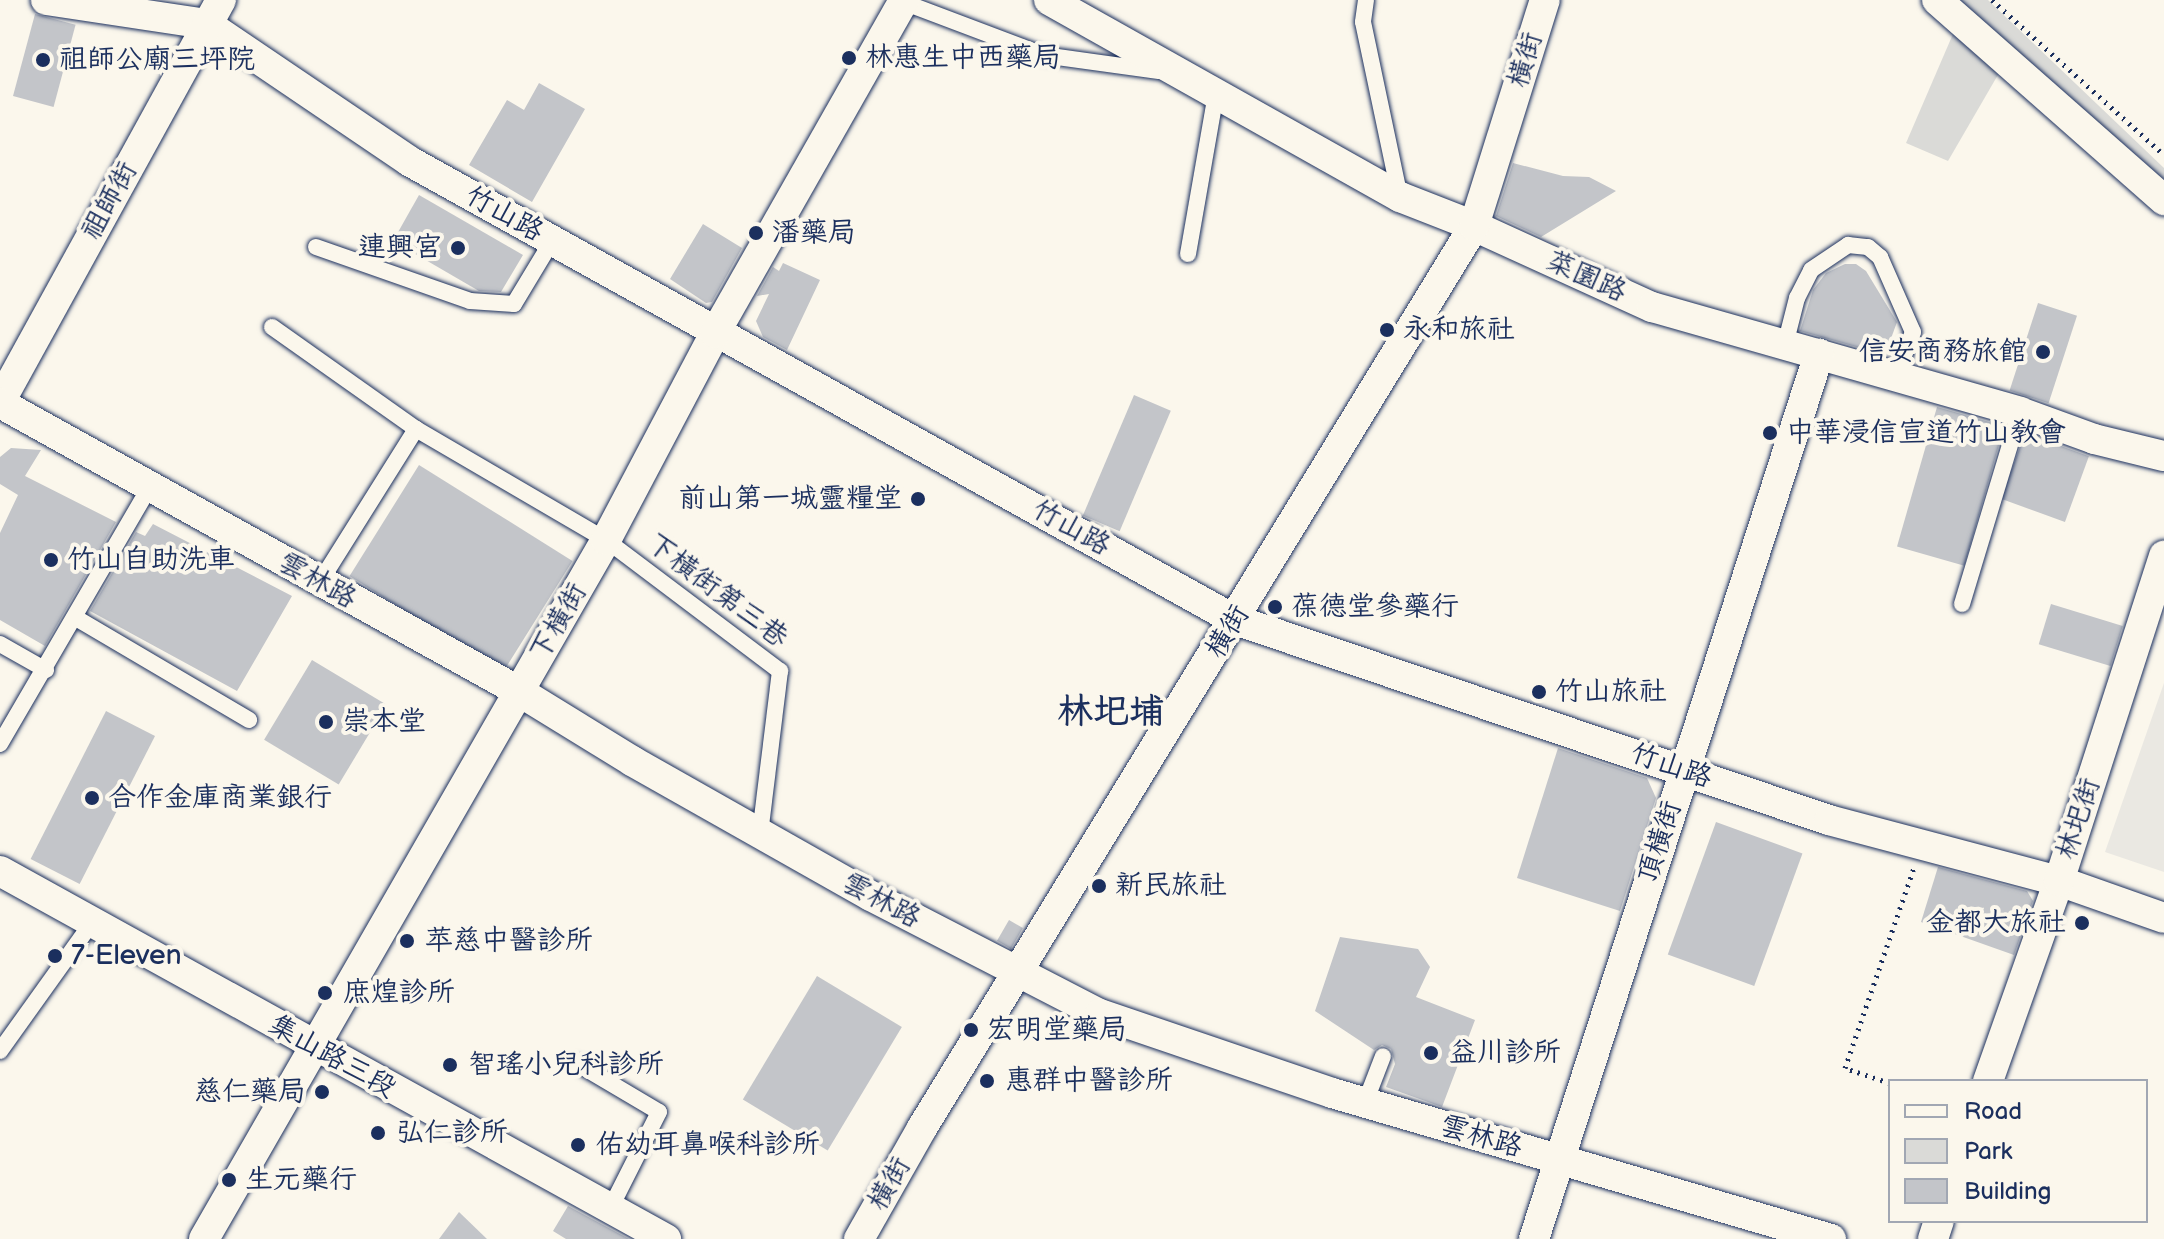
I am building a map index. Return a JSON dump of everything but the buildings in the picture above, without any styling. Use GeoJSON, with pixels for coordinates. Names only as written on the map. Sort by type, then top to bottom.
{"type":"FeatureCollection","features":[{"type":"Feature","properties":{"kind":"street","name":"菜園路"},"geometry":{"type":"LineString","coordinates":[[1049,0],[1400,197],[1474,226],[1652,307],[2020,412],[2094,439],[2164,456]]}},
{"type":"Feature","properties":{"kind":"street","name":"橫街"},"geometry":{"type":"LineString","coordinates":[[859,1239],[1474,226],[1545,0]]}},
{"type":"Feature","properties":{"kind":"street"},"geometry":{"type":"LineString","coordinates":[[1937,0],[2164,200]]}},
{"type":"Feature","properties":{"kind":"street","name":"下橫街"},"geometry":{"type":"LineString","coordinates":[[204,1239],[606,540],[715,333],[904,1]]}},
{"type":"Feature","properties":{"kind":"street","name":"竹山路"},"geometry":{"type":"LineString","coordinates":[[61,2],[214,12],[409,161],[715,333],[806,378],[1235,620],[1921,847],[2059,881],[2164,918]]}},
{"type":"Feature","properties":{"kind":"street","name":"祖師街"},"geometry":{"type":"LineString","coordinates":[[0,403],[214,12]]}},
{"type":"Feature","properties":{"kind":"street","name":"頂橫街"},"geometry":{"type":"LineString","coordinates":[[1534,1239],[1819,354]]}},
{"type":"Feature","properties":{"kind":"street","name":"雲林路"},"geometry":{"type":"LineString","coordinates":[[0,403],[520,692],[871,896],[1100,1014],[1365,1103],[1831,1239]]}},
{"type":"Feature","properties":{"kind":"street","name":"林圯街"},"geometry":{"type":"LineString","coordinates":[[1989,1079],[2059,881],[2164,556]]}},
{"type":"Feature","properties":{"kind":"street","name":"集山路三段"},"geometry":{"type":"LineString","coordinates":[[0,871],[315,1048],[666,1239]]}},
{"type":"Feature","properties":{"kind":"lane"},"geometry":{"type":"LineString","coordinates":[[1366,0],[1363,22],[1400,197]]}},
{"type":"Feature","properties":{"kind":"lane"},"geometry":{"type":"LineString","coordinates":[[904,1],[1043,55],[1180,74]]}},
{"type":"Feature","properties":{"kind":"lane"},"geometry":{"type":"LineString","coordinates":[[1188,254],[1216,94]]}},
{"type":"Feature","properties":{"kind":"lane"},"geometry":{"type":"LineString","coordinates":[[316,247],[470,301],[514,304],[552,241]]}},
{"type":"Feature","properties":{"kind":"lane"},"geometry":{"type":"LineString","coordinates":[[1785,345],[1797,298],[1811,270],[1848,245],[1868,247],[1880,257],[1913,332],[1896,376]]}},
{"type":"Feature","properties":{"kind":"lane"},"geometry":{"type":"LineString","coordinates":[[272,327],[416,429],[606,540]]}},
{"type":"Feature","properties":{"kind":"lane"},"geometry":{"type":"LineString","coordinates":[[1962,604],[2020,412]]}},
{"type":"Feature","properties":{"kind":"lane"},"geometry":{"type":"LineString","coordinates":[[320,582],[416,429]]}},
{"type":"Feature","properties":{"kind":"lane"},"geometry":{"type":"LineString","coordinates":[[0,744],[46,670],[149,488]]}},
{"type":"Feature","properties":{"kind":"lane","name":"下橫街第三巷"},"geometry":{"type":"LineString","coordinates":[[606,540],[780,671],[760,833]]}},
{"type":"Feature","properties":{"kind":"lane"},"geometry":{"type":"LineString","coordinates":[[76,618],[249,720]]}},
{"type":"Feature","properties":{"kind":"lane"},"geometry":{"type":"LineString","coordinates":[[0,644],[46,670]]}},
{"type":"Feature","properties":{"kind":"lane"},"geometry":{"type":"LineString","coordinates":[[0,1051],[91,924]]}},
{"type":"Feature","properties":{"kind":"lane"},"geometry":{"type":"LineString","coordinates":[[1365,1103],[1383,1056]]}},
{"type":"Feature","properties":{"kind":"lane"},"geometry":{"type":"LineString","coordinates":[[578,1064],[659,1112],[611,1207]]}},
{"type":"Feature","properties":{"kind":"path"},"geometry":{"type":"LineString","coordinates":[[1992,0],[2164,155]]}},
{"type":"Feature","properties":{"kind":"path"},"geometry":{"type":"LineString","coordinates":[[1888,1082],[1845,1068],[1921,847]]}},
{"type":"Feature","properties":{"kind":"shaded area"},"geometry":{"type":"Polygon","coordinates":[[[2164,683],[2164,872],[2105,852],[2164,683]]]}},
{"type":"Feature","properties":{"kind":"green space"},"geometry":{"type":"Polygon","coordinates":[[[1946,0],[1988,0],[2164,168],[2164,194],[1946,0]]]}},
{"type":"Feature","properties":{"kind":"green space"},"geometry":{"type":"Polygon","coordinates":[[[1959,20],[2006,61],[1948,161],[1906,143],[1959,20]]]}},
{"type":"Feature","properties":{"kind":"place","name":"林惠生中西藥局"},"geometry":{"type":"Point","coordinates":[849,58]}},
{"type":"Feature","properties":{"kind":"place","name":"祖師公廟三坪院"},"geometry":{"type":"Point","coordinates":[43,60]}},
{"type":"Feature","properties":{"kind":"place","name":"潘藥局"},"geometry":{"type":"Point","coordinates":[756,233]}},
{"type":"Feature","properties":{"kind":"place","name":"連興宮"},"geometry":{"type":"Point","coordinates":[458,248]}},
{"type":"Feature","properties":{"kind":"place","name":"永和旅社"},"geometry":{"type":"Point","coordinates":[1387,330]}},
{"type":"Feature","properties":{"kind":"place","name":"信安商務旅館"},"geometry":{"type":"Point","coordinates":[2043,352]}},
{"type":"Feature","properties":{"kind":"place","name":"中華浸信宣道竹山教會"},"geometry":{"type":"Point","coordinates":[1770,433]}},
{"type":"Feature","properties":{"kind":"place","name":"前山第一城靈糧堂"},"geometry":{"type":"Point","coordinates":[918,499]}},
{"type":"Feature","properties":{"kind":"place","name":"竹山自助洗車"},"geometry":{"type":"Point","coordinates":[51,560]}},
{"type":"Feature","properties":{"kind":"place","name":"葆德堂參藥行"},"geometry":{"type":"Point","coordinates":[1275,607]}},
{"type":"Feature","properties":{"kind":"place","name":"竹山旅社"},"geometry":{"type":"Point","coordinates":[1539,692]}},
{"type":"Feature","properties":{"kind":"place","name":"崇本堂"},"geometry":{"type":"Point","coordinates":[326,722]}},
{"type":"Feature","properties":{"kind":"place","name":"合作金庫商業銀行"},"geometry":{"type":"Point","coordinates":[92,798]}},
{"type":"Feature","properties":{"kind":"place","name":"新民旅社"},"geometry":{"type":"Point","coordinates":[1099,886]}},
{"type":"Feature","properties":{"kind":"place","name":"金都大旅社"},"geometry":{"type":"Point","coordinates":[2082,923]}},
{"type":"Feature","properties":{"kind":"place","name":"苹慈中醫診所"},"geometry":{"type":"Point","coordinates":[407,941]}},
{"type":"Feature","properties":{"kind":"place","name":"7-Eleven"},"geometry":{"type":"Point","coordinates":[55,956]}},
{"type":"Feature","properties":{"kind":"place","name":"庶煌診所"},"geometry":{"type":"Point","coordinates":[325,993]}},
{"type":"Feature","properties":{"kind":"place","name":"宏明堂藥局"},"geometry":{"type":"Point","coordinates":[971,1030]}},
{"type":"Feature","properties":{"kind":"place","name":"益川診所"},"geometry":{"type":"Point","coordinates":[1431,1053]}},
{"type":"Feature","properties":{"kind":"place","name":"智瑤小兒科診所"},"geometry":{"type":"Point","coordinates":[450,1065]}},
{"type":"Feature","properties":{"kind":"place","name":"惠群中醫診所"},"geometry":{"type":"Point","coordinates":[987,1081]}},
{"type":"Feature","properties":{"kind":"place","name":"慈仁藥局"},"geometry":{"type":"Point","coordinates":[322,1092]}},
{"type":"Feature","properties":{"kind":"place","name":"弘仁診所"},"geometry":{"type":"Point","coordinates":[378,1133]}},
{"type":"Feature","properties":{"kind":"place","name":"佑幼耳鼻喉科診所"},"geometry":{"type":"Point","coordinates":[578,1145]}},
{"type":"Feature","properties":{"kind":"place","name":"生元藥行"},"geometry":{"type":"Point","coordinates":[229,1180]}},
{"type":"Feature","properties":{"kind":"district","name":"林圯埔"},"geometry":{"type":"Point","coordinates":[1111,713]}}]}
